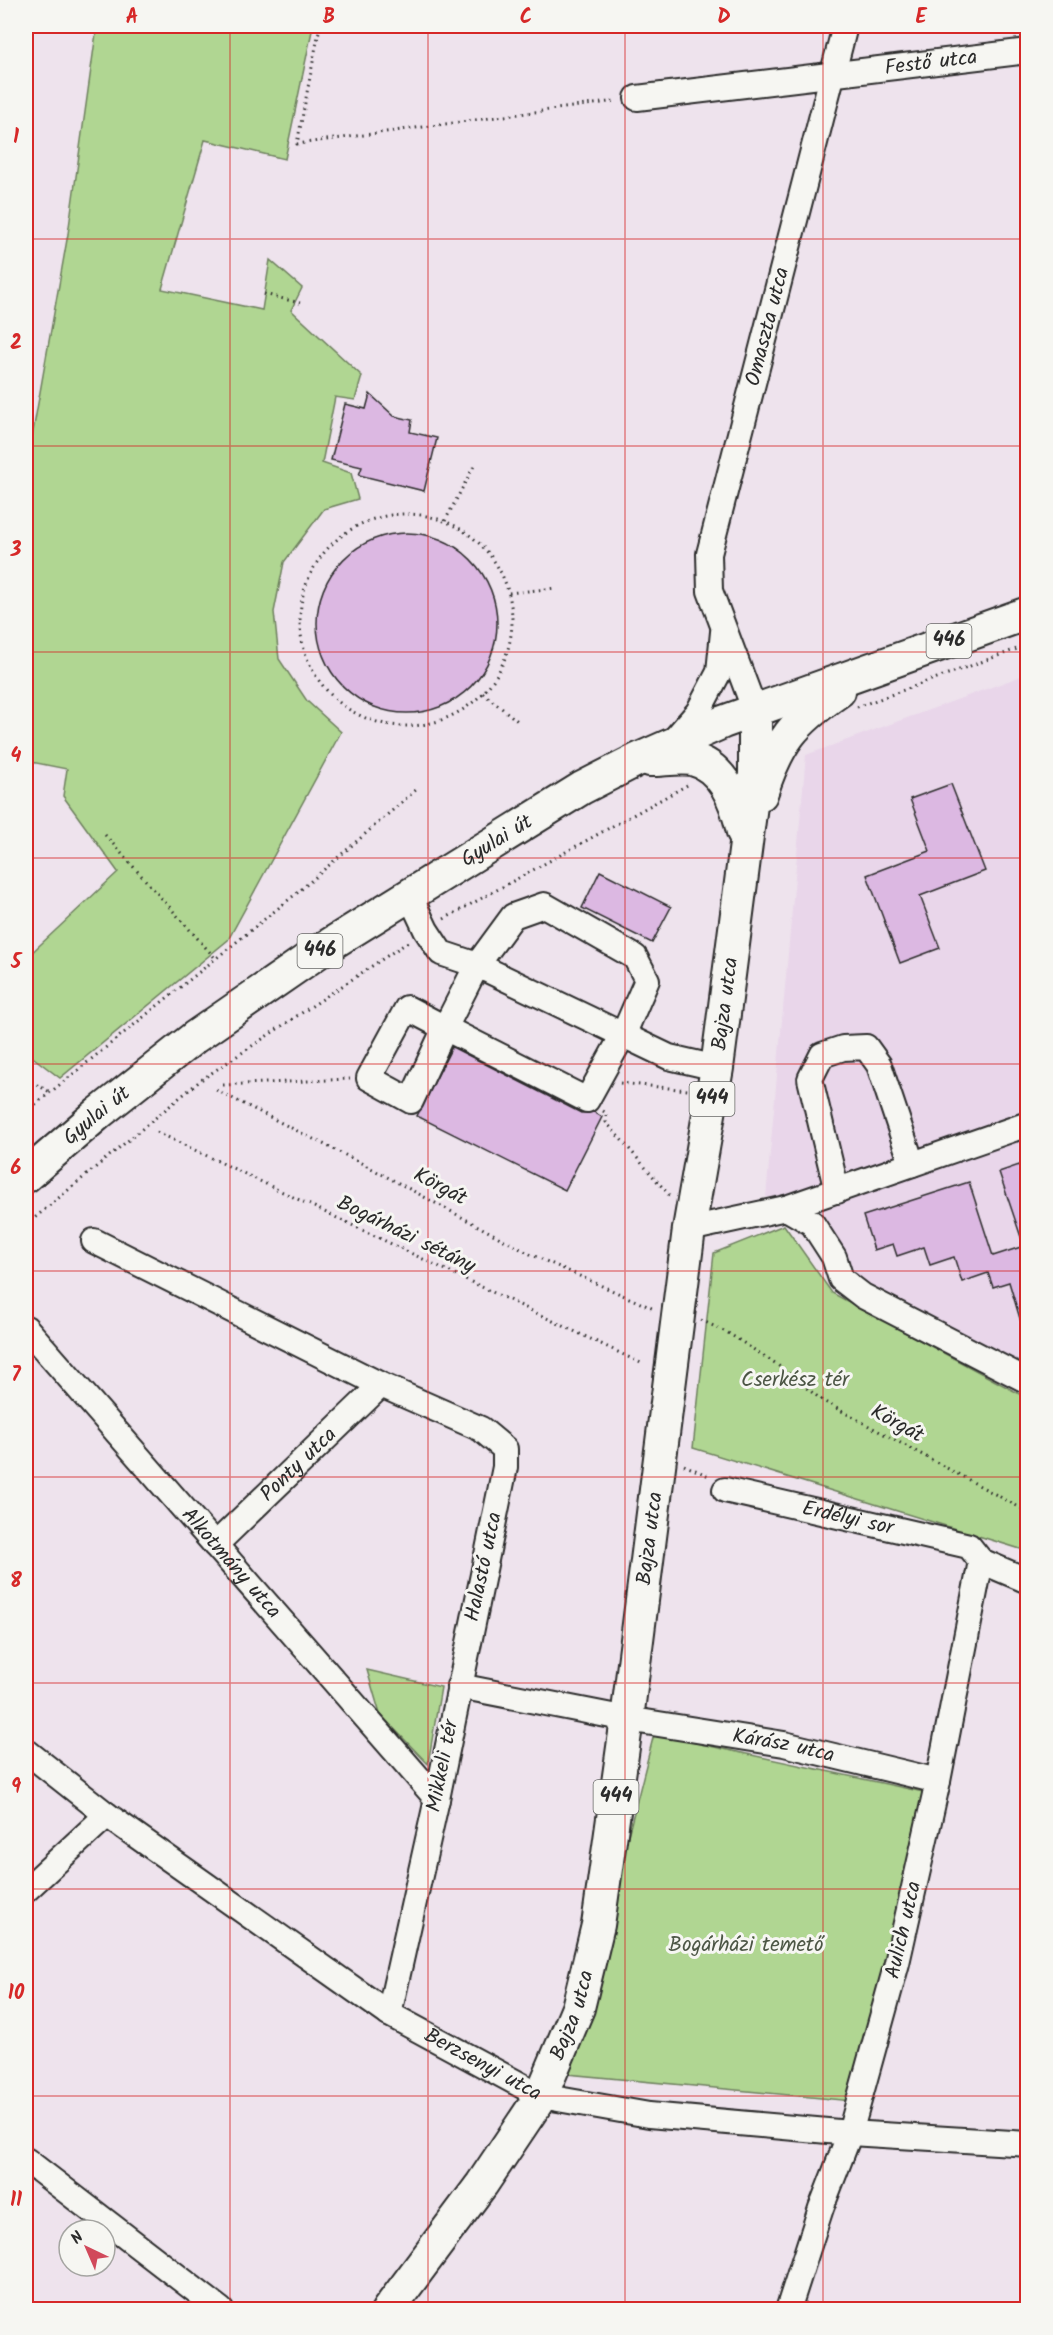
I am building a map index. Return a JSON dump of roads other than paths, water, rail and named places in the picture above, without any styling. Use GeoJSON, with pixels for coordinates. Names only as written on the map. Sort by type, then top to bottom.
{"type":"FeatureCollection","features":[{"type":"Feature","properties":{"kind":"main road","name":"Gyulai út"},"geometry":{"type":"LineString","coordinates":[[26,1176],[99,1113],[195,1037],[321,950],[582,788],[668,746],[755,711],[1028,613]]}},
{"type":"Feature","properties":{"kind":"main road"},"geometry":{"type":"LineString","coordinates":[[746,843],[771,763],[790,730],[817,705],[871,668]]}},
{"type":"Feature","properties":{"kind":"main road","name":"Bajza utca"},"geometry":{"type":"LineString","coordinates":[[388,2310],[482,2184],[540,2096],[578,2008],[598,1925],[627,1719],[690,1225],[715,1082],[755,774],[755,711]]}},
{"type":"Feature","properties":{"kind":"main road"},"geometry":{"type":"LineString","coordinates":[[637,760],[692,759],[710,768],[736,801],[746,843]]}},
{"type":"Feature","properties":{"kind":"street","name":"Omaszta utca"},"geometry":{"type":"LineString","coordinates":[[755,711],[710,591],[709,554],[845,26]]}},
{"type":"Feature","properties":{"kind":"street","name":"Festő utca"},"geometry":{"type":"LineString","coordinates":[[636,98],[1028,51]]}},
{"type":"Feature","properties":{"kind":"street","name":"Omaszta utca"},"geometry":{"type":"LineString","coordinates":[[668,746],[698,712],[719,672],[723,627]]}},
{"type":"Feature","properties":{"kind":"street"},"geometry":{"type":"LineString","coordinates":[[410,896],[426,930],[441,953],[477,965],[624,1033],[715,1082]]}},
{"type":"Feature","properties":{"kind":"street"},"geometry":{"type":"LineString","coordinates":[[445,1028],[411,1101],[369,1078],[406,1008],[445,1028],[592,1091],[624,1033],[647,980],[635,957],[544,905],[513,916],[477,965],[445,1028]]}},
{"type":"Feature","properties":{"kind":"street"},"geometry":{"type":"LineString","coordinates":[[837,1191],[810,1079],[822,1055],[843,1048],[866,1047],[879,1065],[912,1164]]}},
{"type":"Feature","properties":{"kind":"street"},"geometry":{"type":"LineString","coordinates":[[690,1225],[786,1208],[1028,1124]]}},
{"type":"Feature","properties":{"kind":"street"},"geometry":{"type":"LineString","coordinates":[[786,1208],[812,1223],[834,1257],[841,1279],[863,1296],[1028,1381]]}},
{"type":"Feature","properties":{"kind":"street"},"geometry":{"type":"LineString","coordinates":[[94,1241],[381,1385]]}},
{"type":"Feature","properties":{"kind":"street","name":"Alkotmány utca"},"geometry":{"type":"LineString","coordinates":[[26,1328],[437,1799]]}},
{"type":"Feature","properties":{"kind":"street","name":"Halastó utca"},"geometry":{"type":"LineString","coordinates":[[381,1385],[481,1429],[505,1449],[505,1467],[459,1686]]}},
{"type":"Feature","properties":{"kind":"street","name":"Ponty utca"},"geometry":{"type":"LineString","coordinates":[[215,1545],[381,1385]]}},
{"type":"Feature","properties":{"kind":"street","name":"Erdélyi sor"},"geometry":{"type":"LineString","coordinates":[[726,1490],[975,1553],[1028,1581]]}},
{"type":"Feature","properties":{"kind":"street","name":"Aulich utca"},"geometry":{"type":"LineString","coordinates":[[788,2310],[821,2208],[850,2133],[897,1963],[938,1781],[975,1553]]}},
{"type":"Feature","properties":{"kind":"street"},"geometry":{"type":"LineString","coordinates":[[459,1686],[627,1719]]}},
{"type":"Feature","properties":{"kind":"street","name":"Mikkeli tér"},"geometry":{"type":"LineString","coordinates":[[389,2014],[437,1799],[459,1686]]}},
{"type":"Feature","properties":{"kind":"street","name":"Kárász utca"},"geometry":{"type":"LineString","coordinates":[[627,1719],[784,1744],[938,1781]]}},
{"type":"Feature","properties":{"kind":"street","name":"Berzsenyi utca"},"geometry":{"type":"LineString","coordinates":[[26,1751],[107,1815],[389,2014],[540,2096],[649,2115],[850,2133],[1028,2144]]}},
{"type":"Feature","properties":{"kind":"street"},"geometry":{"type":"LineString","coordinates":[[26,1890],[107,1815]]}},
{"type":"Feature","properties":{"kind":"street"},"geometry":{"type":"LineString","coordinates":[[26,2160],[221,2310]]}},
{"type":"Feature","properties":{"kind":"park label","name":"Cserkész tér"},"geometry":{"type":"Point","coordinates":[795,1380]}},
{"type":"Feature","properties":{"kind":"park label","name":"Bogárházi temető"},"geometry":{"type":"Point","coordinates":[746,1945]}}]}
